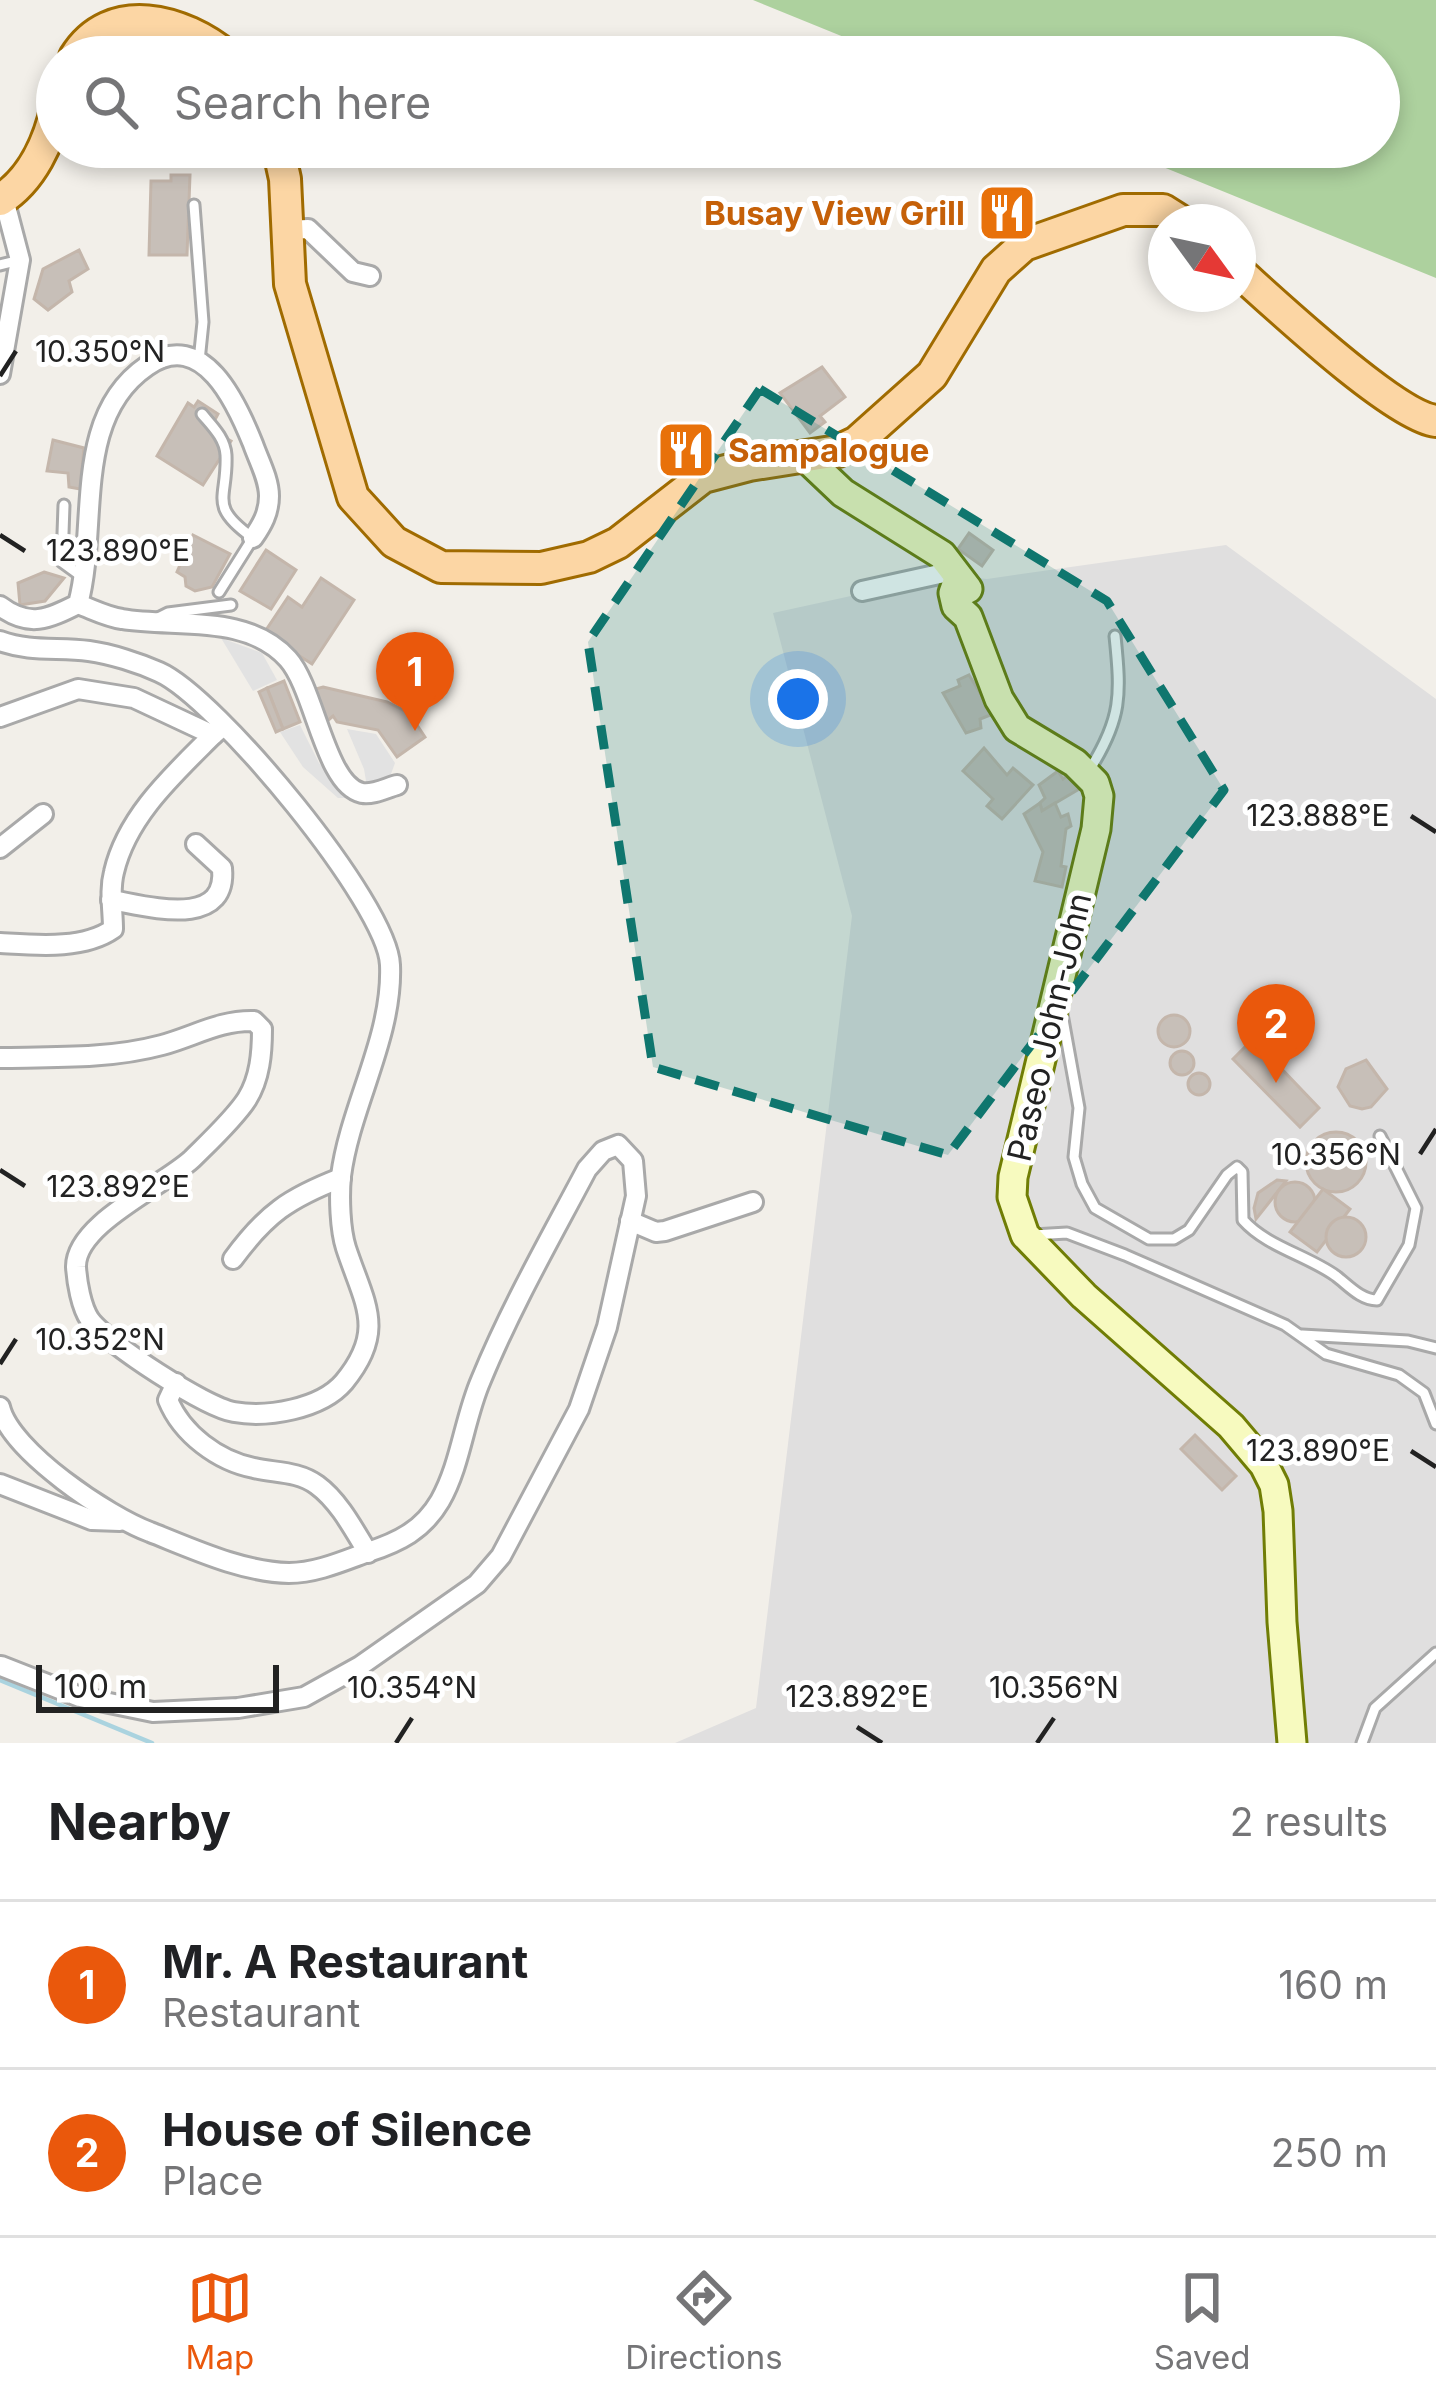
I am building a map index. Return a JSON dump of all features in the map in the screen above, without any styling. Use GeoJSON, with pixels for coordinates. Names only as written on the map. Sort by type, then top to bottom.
{"type":"FeatureCollection","features":[{"type":"Feature","properties":{"kind":"main road"},"geometry":{"type":"LineString","coordinates":[[89,36],[106,25],[130,19],[185,28],[197,36]]}},
{"type":"Feature","properties":{"kind":"main road"},"geometry":{"type":"LineString","coordinates":[[2,200],[23,182],[36,160]]}},
{"type":"Feature","properties":{"kind":"main road"},"geometry":{"type":"LineString","coordinates":[[283,168],[290,284],[353,496],[394,542],[441,567],[541,568],[589,557],[618,543],[703,477],[838,451],[857,442],[932,376],[996,270],[1024,245],[1123,210],[1148,210]]}},
{"type":"Feature","properties":{"kind":"main road"},"geometry":{"type":"LineString","coordinates":[[1256,286],[1390,399],[1415,415],[1436,421]]}},
{"type":"Feature","properties":{"kind":"street"},"geometry":{"type":"LineString","coordinates":[[0,374],[10,263],[2,200]]}},
{"type":"Feature","properties":{"kind":"street"},"geometry":{"type":"LineString","coordinates":[[286,230],[308,230],[353,272],[370,276]]}},
{"type":"Feature","properties":{"kind":"street"},"geometry":{"type":"LineString","coordinates":[[78,604],[85,579],[96,440],[118,393],[147,365],[173,356],[199,362],[217,374],[236,401],[270,489],[263,523],[253,538]]}},
{"type":"Feature","properties":{"kind":"street"},"geometry":{"type":"LineString","coordinates":[[804,456],[843,493],[935,550],[956,575],[956,606],[968,616],[999,699],[1017,728],[1087,773]]}},
{"type":"Feature","properties":{"kind":"street"},"geometry":{"type":"LineString","coordinates":[[862,591],[956,575]]}},
{"type":"Feature","properties":{"kind":"street"},"geometry":{"type":"LineString","coordinates":[[0,607],[18,620],[40,619],[78,604],[118,619],[229,628],[266,642],[287,658],[309,691],[324,746],[345,782],[367,794],[397,785]]}},
{"type":"Feature","properties":{"kind":"street"},"geometry":{"type":"LineString","coordinates":[[0,641],[20,648],[90,651],[157,670],[176,681],[332,852],[386,940],[389,991],[341,1178],[344,1243],[369,1305],[370,1329],[367,1348],[341,1386],[303,1406],[231,1412],[123,1349],[90,1319],[76,1266],[83,1244],[116,1212],[190,1160],[247,1099],[262,1058],[262,1029],[254,1021],[217,1024],[163,1045],[96,1056],[0,1058]]}},
{"type":"Feature","properties":{"kind":"street"},"geometry":{"type":"LineString","coordinates":[[0,717],[78,689],[134,698],[220,730]]}},
{"type":"Feature","properties":{"kind":"street"},"geometry":{"type":"LineString","coordinates":[[0,943],[47,946],[100,937],[113,929],[113,873],[126,837],[164,783],[220,730]]}},
{"type":"Feature","properties":{"kind":"street","name":"Paseo John-John"},"geometry":{"type":"LineString","coordinates":[[1025,1235],[1012,1197],[1013,1177],[1099,812],[1096,783],[1087,773]]}},
{"type":"Feature","properties":{"kind":"street"},"geometry":{"type":"LineString","coordinates":[[0,848],[43,814]]}},
{"type":"Feature","properties":{"kind":"street"},"geometry":{"type":"LineString","coordinates":[[111,900],[187,912],[215,899],[221,891],[222,868],[196,844]]}},
{"type":"Feature","properties":{"kind":"street"},"geometry":{"type":"LineString","coordinates":[[0,1407],[3,1420],[33,1454],[120,1521],[232,1562],[289,1573],[329,1567],[404,1540],[437,1506],[449,1483],[474,1396],[502,1328],[587,1168],[603,1150],[618,1144],[633,1161],[630,1221],[607,1328],[579,1409],[501,1556],[477,1584],[360,1666],[304,1697],[238,1708],[153,1712],[80,1697],[1,1666]]}},
{"type":"Feature","properties":{"kind":"street"},"geometry":{"type":"LineString","coordinates":[[233,1258],[272,1213],[297,1195],[341,1178]]}},
{"type":"Feature","properties":{"kind":"street"},"geometry":{"type":"LineString","coordinates":[[630,1221],[656,1232],[753,1202]]}},
{"type":"Feature","properties":{"kind":"street"},"geometry":{"type":"LineString","coordinates":[[1025,1235],[1084,1295],[1231,1426],[1264,1465],[1274,1485],[1278,1511],[1292,1743]]}},
{"type":"Feature","properties":{"kind":"street"},"geometry":{"type":"LineString","coordinates":[[176,1383],[168,1400],[193,1438],[249,1468],[290,1473],[319,1486],[368,1552]]}},
{"type":"Feature","properties":{"kind":"street"},"geometry":{"type":"LineString","coordinates":[[0,1484],[92,1520],[120,1521]]}},
{"type":"Feature","properties":{"kind":"lane"},"geometry":{"type":"LineString","coordinates":[[194,205],[203,322],[199,362]]}},
{"type":"Feature","properties":{"kind":"lane"},"geometry":{"type":"LineString","coordinates":[[202,414],[220,435],[226,454],[220,498],[228,516],[253,538],[219,592]]}},
{"type":"Feature","properties":{"kind":"lane"},"geometry":{"type":"LineString","coordinates":[[64,505],[62,562],[85,579]]}},
{"type":"Feature","properties":{"kind":"lane"},"geometry":{"type":"LineString","coordinates":[[154,622],[168,613],[231,605]]}},
{"type":"Feature","properties":{"kind":"lane"},"geometry":{"type":"LineString","coordinates":[[1087,773],[1113,732],[1118,671],[1115,636]]}},
{"type":"Feature","properties":{"kind":"lane"},"geometry":{"type":"LineString","coordinates":[[1058,995],[1079,1108],[1074,1157],[1082,1184],[1095,1208],[1149,1239],[1174,1239],[1189,1230],[1227,1175],[1238,1167],[1243,1220],[1253,1232],[1329,1271],[1367,1300],[1377,1300],[1409,1245],[1415,1208],[1380,1136]]}},
{"type":"Feature","properties":{"kind":"lane"},"geometry":{"type":"LineString","coordinates":[[1025,1235],[1067,1233],[1256,1310],[1326,1354],[1362,1362],[1410,1382],[1424,1393],[1436,1424]]}},
{"type":"Feature","properties":{"kind":"lane"},"geometry":{"type":"LineString","coordinates":[[1301,1335],[1408,1341],[1436,1348]]}},
{"type":"Feature","properties":{"kind":"lane"},"geometry":{"type":"LineString","coordinates":[[1362,1743],[1376,1708],[1436,1653]]}},
{"type":"Feature","properties":{"kind":"highlighted area"},"geometry":{"type":"Polygon","coordinates":[[[760,389],[1107,601],[1224,790],[948,1155],[653,1067],[588,642],[760,389]]]}},
{"type":"Feature","properties":{"kind":"shaded area"},"geometry":{"type":"Polygon","coordinates":[[[1226,545],[1436,699],[1436,1743],[675,1743],[756,1708],[852,916],[773,613],[947,575],[987,579],[1226,545]]]}},
{"type":"Feature","properties":{"kind":"shaded area"},"geometry":{"type":"Polygon","coordinates":[[[221,638],[262,653],[277,680],[253,691],[221,638]]]}},
{"type":"Feature","properties":{"kind":"shaded area"},"geometry":{"type":"Polygon","coordinates":[[[300,725],[319,763],[352,798],[338,798],[303,767],[280,732],[300,725]]]}},
{"type":"Feature","properties":{"kind":"shaded area"},"geometry":{"type":"Polygon","coordinates":[[[347,729],[376,734],[395,763],[388,782],[368,793],[364,769],[347,729]]]}},
{"type":"Feature","properties":{"kind":"green space"},"geometry":{"type":"Polygon","coordinates":[[[753,0],[1436,0],[1436,278],[1166,168],[1400,168],[1400,36],[841,36],[753,0]]]}},
{"type":"Feature","properties":{"kind":"building"},"geometry":{"type":"Polygon","coordinates":[[[171,175],[190,175],[187,255],[149,255],[151,181],[171,181],[171,175]]]}},
{"type":"Feature","properties":{"kind":"building"},"geometry":{"type":"Polygon","coordinates":[[[994,190],[1027,190],[1026,222],[993,221],[994,190]]]}},
{"type":"Feature","properties":{"kind":"building"},"geometry":{"type":"Polygon","coordinates":[[[79,250],[88,269],[69,281],[72,292],[48,310],[34,299],[43,269],[79,250]]]}},
{"type":"Feature","properties":{"kind":"building"},"geometry":{"type":"Polygon","coordinates":[[[822,367],[845,397],[820,416],[825,422],[810,433],[780,393],[822,367]]]}},
{"type":"Feature","properties":{"kind":"building"},"geometry":{"type":"Polygon","coordinates":[[[198,401],[218,414],[210,429],[231,441],[203,485],[157,456],[188,403],[194,407],[198,401]]]}},
{"type":"Feature","properties":{"kind":"building"},"geometry":{"type":"Polygon","coordinates":[[[53,440],[84,448],[80,489],[69,487],[68,473],[47,471],[53,440]]]}},
{"type":"Feature","properties":{"kind":"building"},"geometry":{"type":"Polygon","coordinates":[[[969,533],[993,550],[982,566],[958,549],[969,533]]]}},
{"type":"Feature","properties":{"kind":"building"},"geometry":{"type":"Polygon","coordinates":[[[193,535],[230,554],[212,587],[195,591],[177,572],[193,535]]]}},
{"type":"Feature","properties":{"kind":"building"},"geometry":{"type":"Polygon","coordinates":[[[266,550],[296,570],[271,609],[240,591],[266,550]]]}},
{"type":"Feature","properties":{"kind":"building"},"geometry":{"type":"Polygon","coordinates":[[[44,572],[64,578],[45,601],[20,605],[18,583],[44,572]]]}},
{"type":"Feature","properties":{"kind":"building"},"geometry":{"type":"Polygon","coordinates":[[[321,578],[354,600],[312,664],[264,633],[288,597],[302,607],[321,578]]]}},
{"type":"Feature","properties":{"kind":"building"},"geometry":{"type":"Polygon","coordinates":[[[969,675],[993,714],[980,719],[981,728],[966,733],[943,693],[960,686],[958,680],[969,675]]]}},
{"type":"Feature","properties":{"kind":"building"},"geometry":{"type":"Polygon","coordinates":[[[284,681],[300,722],[283,729],[267,688],[284,681]]]}},
{"type":"Feature","properties":{"kind":"building"},"geometry":{"type":"Polygon","coordinates":[[[323,687],[387,702],[409,713],[425,737],[397,757],[378,730],[337,722],[333,716],[325,723],[312,690],[323,687]]]}},
{"type":"Feature","properties":{"kind":"building"},"geometry":{"type":"Polygon","coordinates":[[[267,688],[283,729],[276,732],[259,692],[267,688]]]}},
{"type":"Feature","properties":{"kind":"building"},"geometry":{"type":"Polygon","coordinates":[[[984,748],[1007,775],[1013,768],[1033,785],[1002,819],[987,806],[993,799],[963,771],[984,748]]]}},
{"type":"Feature","properties":{"kind":"building"},"geometry":{"type":"Polygon","coordinates":[[[1058,771],[1081,788],[1042,811],[1040,803],[1045,798],[1039,785],[1058,771]]]}},
{"type":"Feature","properties":{"kind":"building"},"geometry":{"type":"Polygon","coordinates":[[[1040,803],[1042,811],[1055,803],[1061,817],[1068,814],[1071,826],[1066,829],[1062,887],[1035,881],[1043,852],[1024,814],[1040,803]]]}},
{"type":"Feature","properties":{"kind":"building"},"geometry":{"type":"Polygon","coordinates":[[[1174,1015],[1186,1019],[1190,1031],[1186,1043],[1174,1047],[1162,1043],[1158,1031],[1162,1019],[1174,1015]]]}},
{"type":"Feature","properties":{"kind":"building"},"geometry":{"type":"Polygon","coordinates":[[[1253,1039],[1319,1108],[1300,1127],[1233,1059],[1253,1039]]]}},
{"type":"Feature","properties":{"kind":"building"},"geometry":{"type":"Polygon","coordinates":[[[1182,1051],[1191,1054],[1191,1072],[1182,1075],[1173,1072],[1170,1063],[1173,1054],[1182,1051]]]}},
{"type":"Feature","properties":{"kind":"building"},"geometry":{"type":"Polygon","coordinates":[[[1366,1060],[1387,1089],[1371,1107],[1362,1109],[1350,1106],[1338,1087],[1346,1069],[1366,1060]]]}},
{"type":"Feature","properties":{"kind":"building"},"geometry":{"type":"Polygon","coordinates":[[[1199,1073],[1210,1084],[1199,1095],[1188,1084],[1199,1073]]]}},
{"type":"Feature","properties":{"kind":"building"},"geometry":{"type":"Polygon","coordinates":[[[1336,1132],[1357,1141],[1366,1162],[1357,1183],[1336,1192],[1315,1183],[1306,1162],[1315,1141],[1336,1132]]]}},
{"type":"Feature","properties":{"kind":"building"},"geometry":{"type":"Polygon","coordinates":[[[1277,1180],[1286,1181],[1256,1219],[1258,1193],[1277,1180]]]}},
{"type":"Feature","properties":{"kind":"building"},"geometry":{"type":"Polygon","coordinates":[[[1295,1182],[1309,1188],[1315,1202],[1309,1216],[1295,1222],[1281,1216],[1275,1202],[1281,1188],[1295,1182]]]}},
{"type":"Feature","properties":{"kind":"building"},"geometry":{"type":"Polygon","coordinates":[[[1323,1189],[1350,1209],[1317,1252],[1290,1232],[1323,1189]]]}},
{"type":"Feature","properties":{"kind":"building"},"geometry":{"type":"Polygon","coordinates":[[[1346,1217],[1360,1223],[1366,1237],[1360,1251],[1346,1257],[1332,1251],[1326,1237],[1332,1223],[1346,1217]]]}},
{"type":"Feature","properties":{"kind":"building"},"geometry":{"type":"Polygon","coordinates":[[[1195,1435],[1236,1476],[1222,1490],[1181,1449],[1195,1435]]]}},
{"type":"Feature","properties":{"kind":"waterway"},"geometry":{"type":"LineString","coordinates":[[0,1680],[152,1743]]}},
{"type":"Feature","properties":{"kind":"place","name":"Busay View Grill"},"geometry":{"type":"Point","coordinates":[1007,213]}},
{"type":"Feature","properties":{"kind":"place","name":"Sampalogue"},"geometry":{"type":"Point","coordinates":[686,450]}},
{"type":"Feature","properties":{"kind":"place","name":"Mr. A Restaurant"},"geometry":{"type":"Point","coordinates":[415,731]}},
{"type":"Feature","properties":{"kind":"place","name":"House of Silence"},"geometry":{"type":"Point","coordinates":[1276,1083]}}]}
